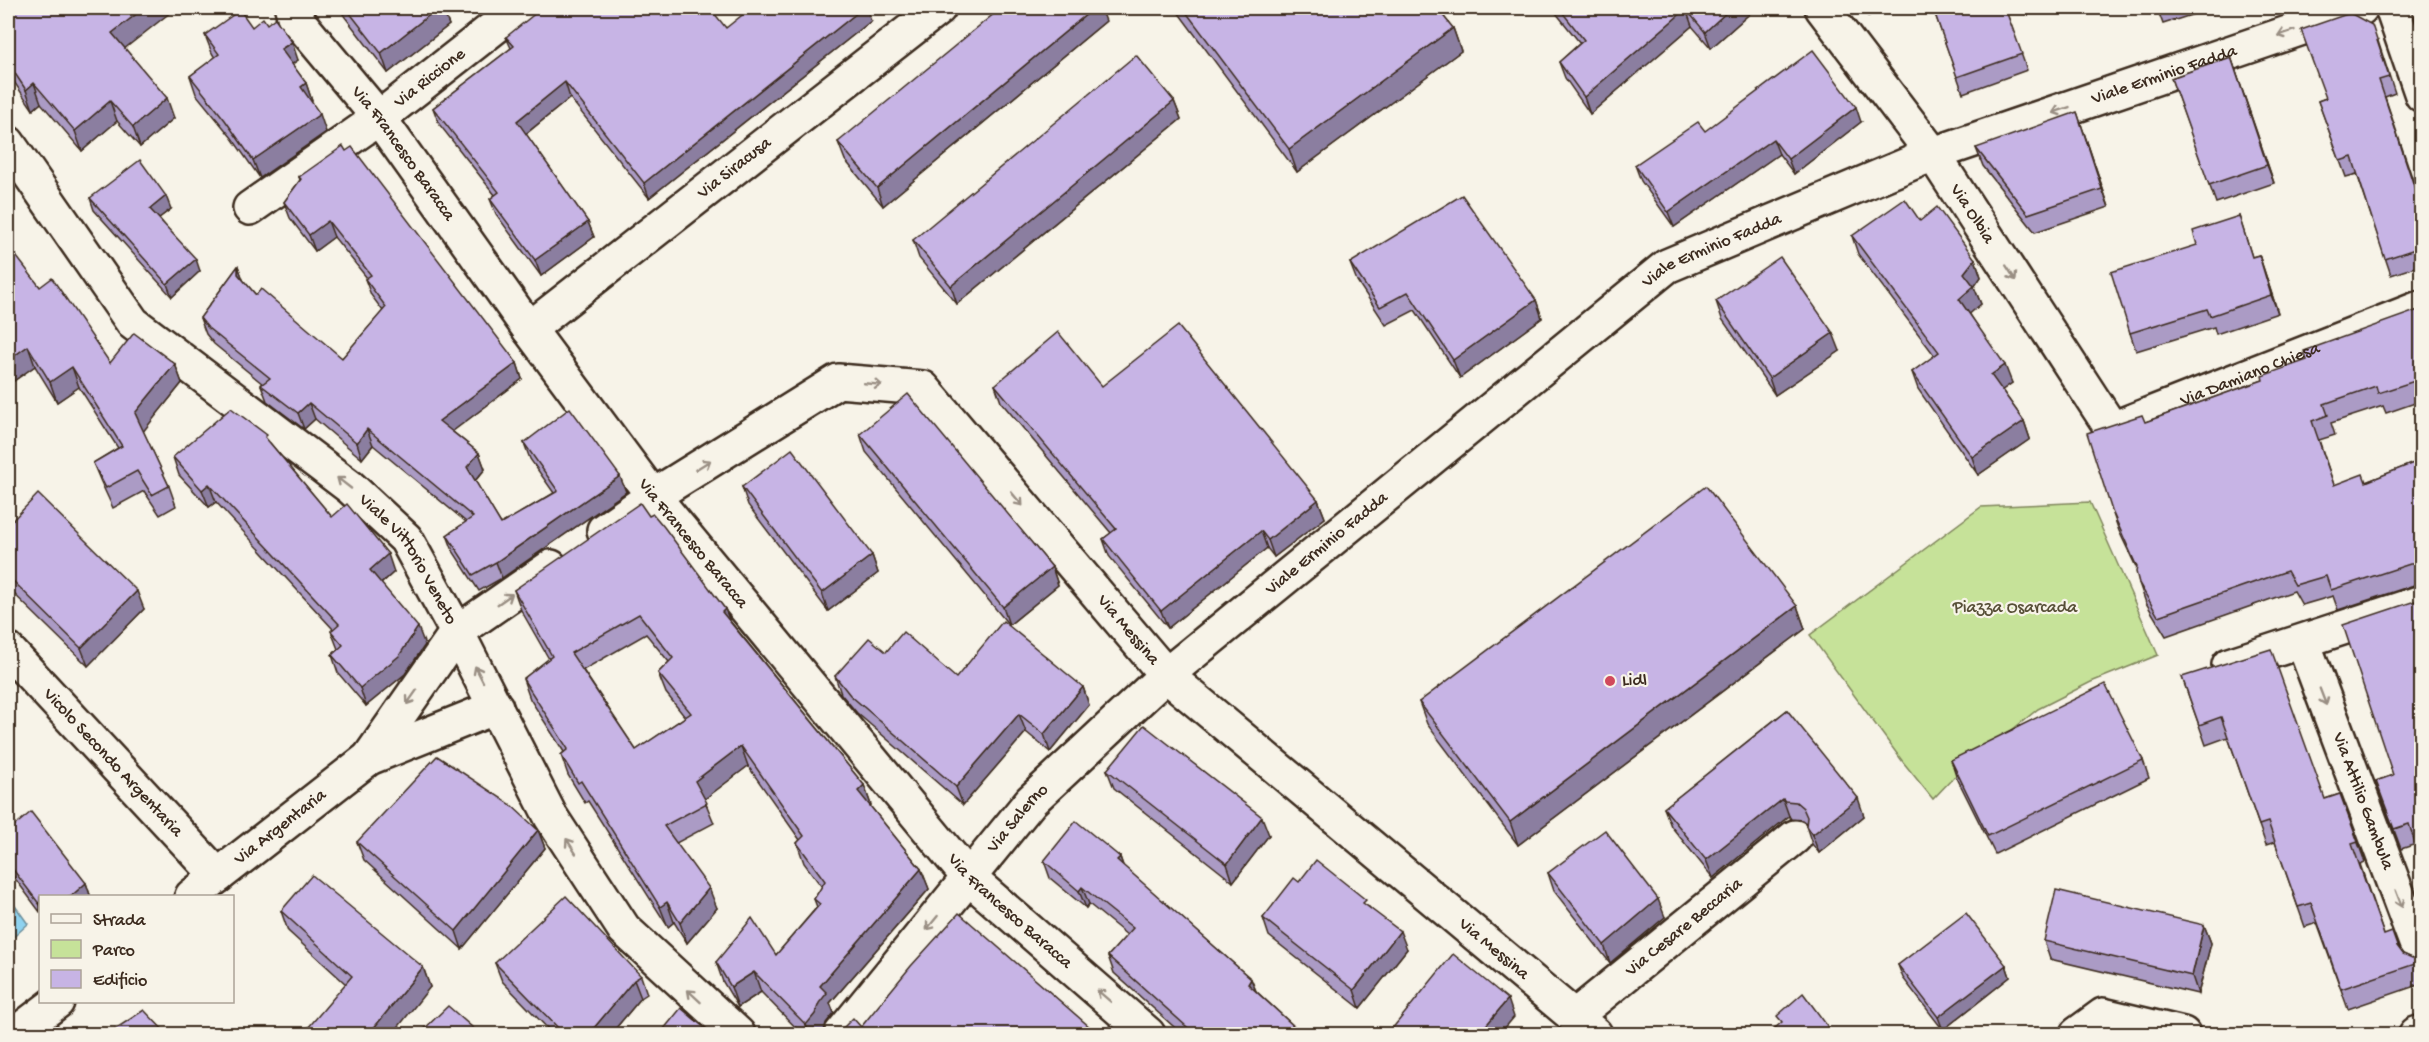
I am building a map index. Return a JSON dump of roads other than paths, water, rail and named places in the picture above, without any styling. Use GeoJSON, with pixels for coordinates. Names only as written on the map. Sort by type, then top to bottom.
{"type":"FeatureCollection","features":[{"type":"Feature","properties":{"kind":"street","name":"Via Francesco Baracca"},"geometry":{"type":"LineString","coordinates":[[292,8],[294,15],[379,118],[529,329],[653,496],[969,878],[1148,1035]]}},
{"type":"Feature","properties":{"kind":"street","name":"Via Riccione"},"geometry":{"type":"LineString","coordinates":[[249,208],[379,118],[519,8]]}},
{"type":"Feature","properties":{"kind":"street","name":"Via Siracusa"},"geometry":{"type":"LineString","coordinates":[[529,329],[939,8]]}},
{"type":"Feature","properties":{"kind":"street","name":"Via Olbia"},"geometry":{"type":"LineString","coordinates":[[1822,8],[1933,154],[2112,429]]}},
{"type":"Feature","properties":{"kind":"street","name":"Viale Erminio Fadda"},"geometry":{"type":"LineString","coordinates":[[1166,675],[1667,266],[1933,154],[2361,8]]}},
{"type":"Feature","properties":{"kind":"street"},"geometry":{"type":"LineString","coordinates":[[2392,8],[2421,95]]}},
{"type":"Feature","properties":{"kind":"street","name":"Viale Vittorio Veneto"},"geometry":{"type":"LineString","coordinates":[[8,142],[133,323],[350,487],[406,539],[457,632],[551,817],[624,929],[738,1035]]}},
{"type":"Feature","properties":{"kind":"street","name":"Via Damiano Chiesa"},"geometry":{"type":"LineString","coordinates":[[2112,429],[2421,307]]}},
{"type":"Feature","properties":{"kind":"street","name":"Via Messina"},"geometry":{"type":"LineString","coordinates":[[457,632],[653,496],[838,381],[922,388],[1166,675],[1584,1026]]}},
{"type":"Feature","properties":{"kind":"street"},"geometry":{"type":"LineString","coordinates":[[2196,676],[2421,602]]}},
{"type":"Feature","properties":{"kind":"street","name":"Via Argentaria"},"geometry":{"type":"LineString","coordinates":[[369,758],[457,632]]}},
{"type":"Feature","properties":{"kind":"street","name":"Via Attilio Gambula"},"geometry":{"type":"LineString","coordinates":[[2303,642],[2421,959]]}},
{"type":"Feature","properties":{"kind":"street","name":"Vicolo Secondo Argentaria"},"geometry":{"type":"LineString","coordinates":[[8,650],[218,876]]}},
{"type":"Feature","properties":{"kind":"street","name":"Via Salerno"},"geometry":{"type":"LineString","coordinates":[[841,1035],[1031,801],[1166,675]]}},
{"type":"Feature","properties":{"kind":"street","name":"Via Argentaria"},"geometry":{"type":"LineString","coordinates":[[194,895],[369,758],[496,707]]}},
{"type":"Feature","properties":{"kind":"street","name":"Via Cesare Beccaria"},"geometry":{"type":"LineString","coordinates":[[1584,1026],[1794,837]]}},
{"type":"Feature","properties":{"kind":"street"},"geometry":{"type":"LineString","coordinates":[[15,1035],[56,1003]]}},
{"type":"Feature","properties":{"kind":"street"},"geometry":{"type":"LineString","coordinates":[[2077,1035],[2103,1014],[2183,1035]]}},
{"type":"Feature","properties":{"kind":"street"},"geometry":{"type":"LineString","coordinates":[[2416,1035],[2421,1032]]}},
{"type":"Feature","properties":{"kind":"water"},"geometry":{"type":"Polygon","coordinates":[[[8,896],[28,924],[8,942],[8,896]]]}},
{"type":"Feature","properties":{"kind":"place","name":"Lidl"},"geometry":{"type":"Point","coordinates":[1610,681]}},
{"type":"Feature","properties":{"kind":"park label","name":"Piazza Osarcada"},"geometry":{"type":"Point","coordinates":[2015,608]}}]}
